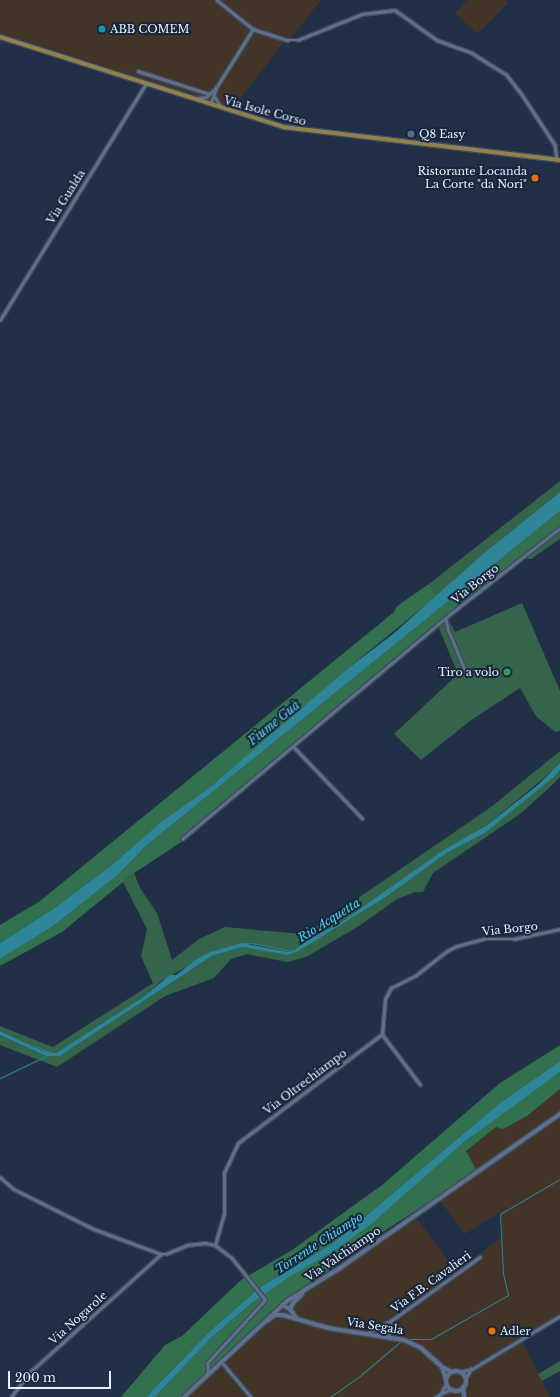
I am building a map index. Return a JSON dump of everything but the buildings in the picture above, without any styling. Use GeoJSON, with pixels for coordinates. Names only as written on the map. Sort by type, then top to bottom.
{"type":"FeatureCollection","features":[{"type":"Feature","properties":{"kind":"main road","name":"Via Isole Corso"},"geometry":{"type":"LineString","coordinates":[[0,37],[146,83],[209,105],[305,131],[558,160]]}},
{"type":"Feature","properties":{"kind":"main road","name":"Via Valchiampo"},"geometry":{"type":"LineString","coordinates":[[184,1397],[220,1361],[282,1305],[560,1114]]}},
{"type":"Feature","properties":{"kind":"main road"},"geometry":{"type":"LineString","coordinates":[[290,1309],[293,1303],[311,1286]]}},
{"type":"Feature","properties":{"kind":"main road"},"geometry":{"type":"LineString","coordinates":[[282,1305],[290,1309],[297,1320]]}},
{"type":"Feature","properties":{"kind":"main road"},"geometry":{"type":"LineString","coordinates":[[255,1329],[275,1316],[286,1316],[282,1305]]}},
{"type":"Feature","properties":{"kind":"main road","name":"Via Segala"},"geometry":{"type":"LineString","coordinates":[[286,1316],[328,1328],[388,1336],[414,1344],[452,1372]]}},
{"type":"Feature","properties":{"kind":"main road"},"geometry":{"type":"LineString","coordinates":[[442,1366],[446,1381],[451,1389],[457,1390],[464,1397]]}},
{"type":"Feature","properties":{"kind":"main road"},"geometry":{"type":"LineString","coordinates":[[446,1381],[452,1372],[460,1372],[465,1379],[463,1387],[464,1397]]}},
{"type":"Feature","properties":{"kind":"main road"},"geometry":{"type":"LineString","coordinates":[[457,1390],[463,1387]]}},
{"type":"Feature","properties":{"kind":"street"},"geometry":{"type":"LineString","coordinates":[[217,0],[252,29],[278,38],[298,40],[362,14],[395,10],[437,40],[472,53],[506,74],[522,93],[555,144],[558,160]]}},
{"type":"Feature","properties":{"kind":"street"},"geometry":{"type":"LineString","coordinates":[[189,98],[201,98],[216,88],[252,29]]}},
{"type":"Feature","properties":{"kind":"street"},"geometry":{"type":"LineString","coordinates":[[138,71],[209,94]]}},
{"type":"Feature","properties":{"kind":"street","name":"Via Gualda"},"geometry":{"type":"LineString","coordinates":[[0,320],[146,83]]}},
{"type":"Feature","properties":{"kind":"street"},"geometry":{"type":"LineString","coordinates":[[209,105],[215,97],[216,88]]}},
{"type":"Feature","properties":{"kind":"street"},"geometry":{"type":"LineString","coordinates":[[209,94],[209,105]]}},
{"type":"Feature","properties":{"kind":"street"},"geometry":{"type":"LineString","coordinates":[[215,97],[219,105],[233,112]]}},
{"type":"Feature","properties":{"kind":"street","name":"Via Borgo"},"geometry":{"type":"LineString","coordinates":[[466,672],[448,629],[446,618],[560,528]]}},
{"type":"Feature","properties":{"kind":"street"},"geometry":{"type":"LineString","coordinates":[[182,839],[446,618]]}},
{"type":"Feature","properties":{"kind":"street"},"geometry":{"type":"LineString","coordinates":[[293,746],[362,818]]}},
{"type":"Feature","properties":{"kind":"street","name":"Via Borgo"},"geometry":{"type":"LineString","coordinates":[[382,1034],[387,992],[423,970],[451,948],[483,939],[514,939],[560,929]]}},
{"type":"Feature","properties":{"kind":"street"},"geometry":{"type":"LineString","coordinates":[[382,1034],[420,1084]]}},
{"type":"Feature","properties":{"kind":"street","name":"Via Oltrechiampo"},"geometry":{"type":"LineString","coordinates":[[215,1245],[224,1214],[224,1173],[238,1143],[382,1034]]}},
{"type":"Feature","properties":{"kind":"street"},"geometry":{"type":"LineString","coordinates":[[0,1177],[14,1189],[94,1229],[161,1254]]}},
{"type":"Feature","properties":{"kind":"street","name":"Via Nogarole"},"geometry":{"type":"LineString","coordinates":[[11,1397],[29,1373],[161,1254],[191,1244],[215,1245]]}},
{"type":"Feature","properties":{"kind":"street"},"geometry":{"type":"LineString","coordinates":[[208,1374],[208,1363],[264,1302],[263,1297],[253,1283],[232,1258],[215,1245]]}},
{"type":"Feature","properties":{"kind":"street","name":"Via F.B. Cavalieri"},"geometry":{"type":"LineString","coordinates":[[367,1333],[392,1320],[480,1257]]}},
{"type":"Feature","properties":{"kind":"street"},"geometry":{"type":"LineString","coordinates":[[460,1372],[472,1369],[560,1316]]}},
{"type":"Feature","properties":{"kind":"street","name":"Via F.B. Cavalieri"},"geometry":{"type":"LineString","coordinates":[[388,1336],[392,1320]]}},
{"type":"Feature","properties":{"kind":"street"},"geometry":{"type":"LineString","coordinates":[[220,1361],[251,1397]]}},
{"type":"Feature","properties":{"kind":"street"},"geometry":{"type":"LineString","coordinates":[[465,1379],[472,1369]]}},
{"type":"Feature","properties":{"kind":"street"},"geometry":{"type":"LineString","coordinates":[[440,1393],[446,1381]]}},
{"type":"Feature","properties":{"kind":"street"},"geometry":{"type":"LineString","coordinates":[[435,1397],[440,1393],[451,1389]]}},
{"type":"Feature","properties":{"kind":"shaded area"},"geometry":{"type":"Polygon","coordinates":[[[0,0],[321,0],[287,43],[283,43],[233,108],[0,33],[0,0]]]}},
{"type":"Feature","properties":{"kind":"shaded area"},"geometry":{"type":"Polygon","coordinates":[[[467,0],[505,0],[508,3],[477,34],[455,13],[467,0]]]}},
{"type":"Feature","properties":{"kind":"shaded area"},"geometry":{"type":"Polygon","coordinates":[[[560,481],[560,492],[484,553],[438,595],[429,584],[560,481]]]}},
{"type":"Feature","properties":{"kind":"shaded area"},"geometry":{"type":"Polygon","coordinates":[[[560,492],[560,511],[147,845],[119,874],[52,927],[0,959],[0,943],[53,909],[113,864],[162,821],[209,788],[347,669],[393,634],[484,553],[560,492]]]}},
{"type":"Feature","properties":{"kind":"shaded area"},"geometry":{"type":"Polygon","coordinates":[[[560,511],[560,527],[447,617],[180,843],[134,873],[62,932],[0,966],[0,959],[52,927],[119,874],[147,845],[560,511]]]}},
{"type":"Feature","properties":{"kind":"shaded area"},"geometry":{"type":"Polygon","coordinates":[[[560,527],[560,539],[531,559],[528,559],[525,554],[560,527]]]}},
{"type":"Feature","properties":{"kind":"shaded area"},"geometry":{"type":"Polygon","coordinates":[[[429,584],[438,595],[347,669],[255,750],[209,788],[162,821],[113,864],[53,909],[0,943],[0,925],[40,901],[394,612],[397,606],[429,584]]]}},
{"type":"Feature","properties":{"kind":"shaded area"},"geometry":{"type":"Polygon","coordinates":[[[522,603],[560,691],[560,731],[555,732],[536,716],[520,688],[470,721],[421,760],[394,734],[458,674],[438,626],[447,617],[455,632],[522,603]]]}},
{"type":"Feature","properties":{"kind":"shaded area"},"geometry":{"type":"Polygon","coordinates":[[[560,751],[560,763],[486,826],[340,923],[305,941],[296,949],[288,952],[250,943],[217,950],[161,981],[143,997],[56,1053],[43,1051],[0,1031],[0,1026],[53,1047],[153,983],[141,956],[147,929],[123,882],[134,873],[140,888],[157,913],[172,960],[199,939],[225,927],[302,934],[310,931],[491,807],[560,751]]]}},
{"type":"Feature","properties":{"kind":"shaded area"},"geometry":{"type":"Polygon","coordinates":[[[560,763],[560,770],[556,775],[485,833],[447,853],[386,897],[297,952],[287,955],[243,947],[212,956],[60,1056],[46,1056],[0,1035],[0,1031],[43,1051],[56,1053],[143,997],[170,975],[176,975],[197,959],[210,952],[242,943],[288,952],[296,949],[305,941],[340,923],[442,851],[486,826],[539,784],[560,763]]]}},
{"type":"Feature","properties":{"kind":"shaded area"},"geometry":{"type":"Polygon","coordinates":[[[560,770],[560,777],[520,814],[433,873],[423,892],[415,892],[397,899],[359,926],[306,957],[287,962],[247,954],[231,959],[214,978],[165,996],[57,1067],[0,1045],[0,1035],[46,1056],[60,1056],[212,956],[243,947],[297,952],[386,897],[447,853],[485,833],[560,770]]]}},
{"type":"Feature","properties":{"kind":"shaded area"},"geometry":{"type":"Polygon","coordinates":[[[560,1045],[560,1061],[501,1102],[335,1242],[259,1288],[211,1330],[146,1397],[121,1397],[165,1345],[182,1336],[241,1280],[292,1250],[382,1185],[500,1083],[560,1045]]]}},
{"type":"Feature","properties":{"kind":"shaded area"},"geometry":{"type":"Polygon","coordinates":[[[560,1061],[560,1072],[464,1142],[371,1224],[338,1248],[289,1277],[253,1302],[211,1338],[155,1397],[146,1397],[211,1330],[259,1288],[335,1242],[501,1102],[560,1061]]]}},
{"type":"Feature","properties":{"kind":"shaded area"},"geometry":{"type":"Polygon","coordinates":[[[560,1072],[560,1089],[527,1116],[503,1129],[496,1127],[466,1151],[477,1171],[378,1235],[273,1311],[185,1397],[155,1397],[211,1338],[253,1302],[422,1176],[512,1104],[560,1072]]]}},
{"type":"Feature","properties":{"kind":"shaded area"},"geometry":{"type":"Polygon","coordinates":[[[560,1088],[560,1320],[522,1341],[550,1397],[185,1397],[273,1311],[416,1217],[456,1271],[501,1238],[500,1212],[465,1234],[438,1198],[466,1151],[496,1126],[527,1116],[560,1088]]]}},
{"type":"Feature","properties":{"kind":"shaded area"},"geometry":{"type":"Polygon","coordinates":[[[560,1361],[560,1371],[542,1381],[538,1374],[560,1361]]]}},
{"type":"Feature","properties":{"kind":"waterway","name":"Rio Acquetta"},"geometry":{"type":"LineString","coordinates":[[238,944],[251,943],[292,951]]}},
{"type":"Feature","properties":{"kind":"waterway","name":"Rio Acquetta"},"geometry":{"type":"LineString","coordinates":[[35,1046],[49,1052]]}},
{"type":"Feature","properties":{"kind":"waterway"},"geometry":{"type":"LineString","coordinates":[[0,1078],[46,1056]]}},
{"type":"Feature","properties":{"kind":"waterway"},"geometry":{"type":"LineString","coordinates":[[404,1339],[431,1339],[508,1295],[503,1273],[500,1214],[560,1179]]}},
{"type":"Feature","properties":{"kind":"waterway"},"geometry":{"type":"LineString","coordinates":[[330,1397],[361,1375],[401,1341]]}},
{"type":"Feature","properties":{"kind":"place","name":"ABB COMEM"},"geometry":{"type":"Point","coordinates":[102,29]}},
{"type":"Feature","properties":{"kind":"place","name":"Q8 Easy"},"geometry":{"type":"Point","coordinates":[411,134]}},
{"type":"Feature","properties":{"kind":"place","name":"Ristorante Locanda La Corte \"da Nori\""},"geometry":{"type":"Point","coordinates":[535,178]}},
{"type":"Feature","properties":{"kind":"place","name":"Tiro a volo"},"geometry":{"type":"Point","coordinates":[507,672]}},
{"type":"Feature","properties":{"kind":"place","name":"Adler"},"geometry":{"type":"Point","coordinates":[492,1331]}},
{"type":"Feature","properties":{"kind":"water label","name":"Fiume Guà"},"geometry":{"type":"Point","coordinates":[274,723]}},
{"type":"Feature","properties":{"kind":"water label","name":"Torrente Chiampo"},"geometry":{"type":"Point","coordinates":[319,1243]}}]}
